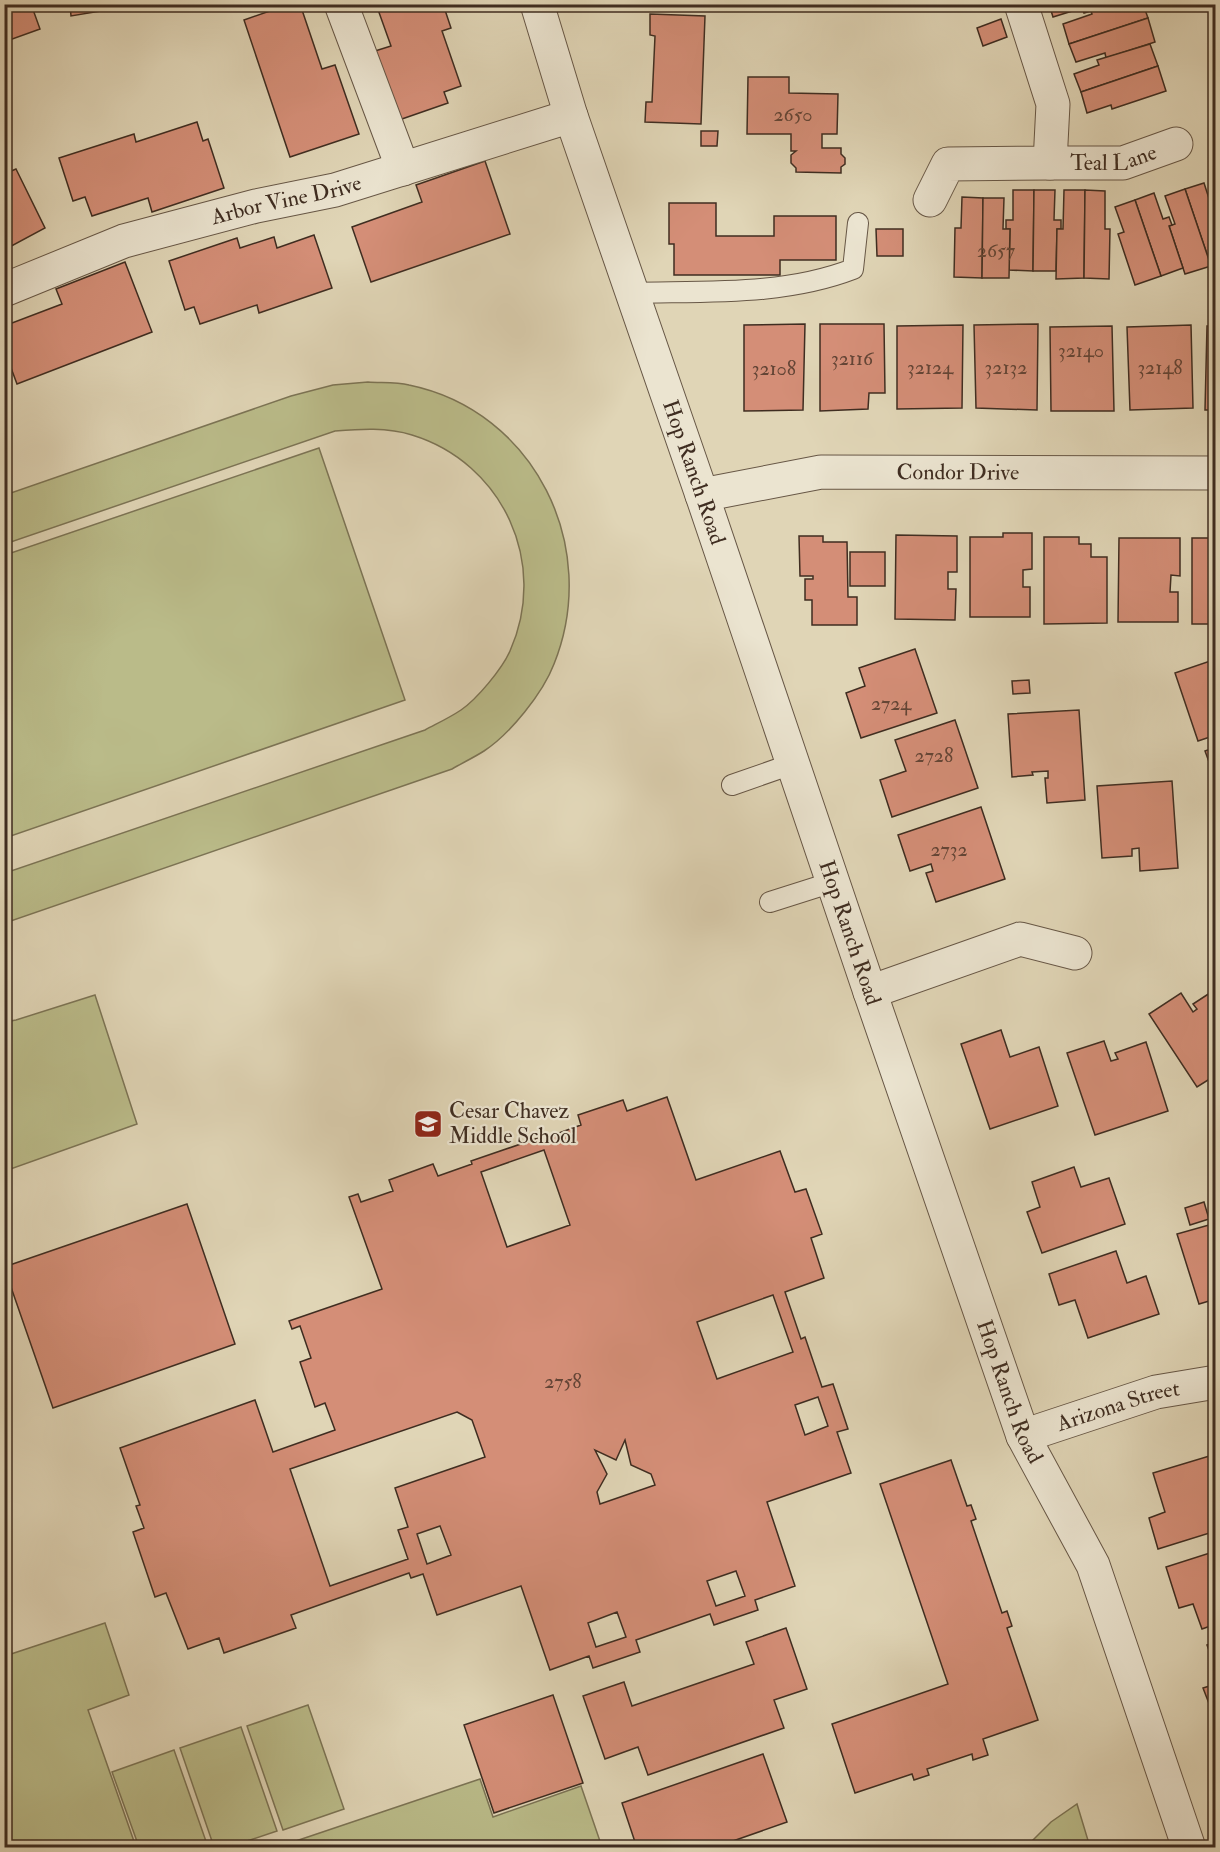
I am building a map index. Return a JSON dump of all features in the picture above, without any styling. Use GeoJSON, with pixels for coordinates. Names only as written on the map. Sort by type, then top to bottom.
{"type":"FeatureCollection","features":[{"type":"Feature","properties":{"kind":"street"},"geometry":{"type":"LineString","coordinates":[[341,4],[403,169]]}},
{"type":"Feature","properties":{"kind":"street","name":"Hop Ranch Road"},"geometry":{"type":"LineString","coordinates":[[537,4],[571,116],[631,293],[1023,1436],[1093,1565],[1189,1848]]}},
{"type":"Feature","properties":{"kind":"street","name":"Teal Lane"},"geometry":{"type":"LineString","coordinates":[[1021,4],[1053,104],[1050,163]]}},
{"type":"Feature","properties":{"kind":"street","name":"Arbor Vine Drive"},"geometry":{"type":"LineString","coordinates":[[4,290],[124,241],[256,206],[335,190],[571,116]]}},
{"type":"Feature","properties":{"kind":"street","name":"Teal Lane"},"geometry":{"type":"LineString","coordinates":[[930,200],[948,164],[1123,163],[1176,144]]}},
{"type":"Feature","properties":{"kind":"street","name":"Condor Drive"},"geometry":{"type":"LineString","coordinates":[[702,495],[821,472],[1215,473]]}},
{"type":"Feature","properties":{"kind":"street"},"geometry":{"type":"LineString","coordinates":[[870,992],[1020,939],[1075,953]]}},
{"type":"Feature","properties":{"kind":"street","name":"Arizona Street"},"geometry":{"type":"LineString","coordinates":[[1023,1436],[1156,1392],[1215,1382]]}},
{"type":"Feature","properties":{"kind":"lane"},"geometry":{"type":"LineString","coordinates":[[631,293],[759,290],[826,279],[853,269],[858,223]]}},
{"type":"Feature","properties":{"kind":"lane"},"geometry":{"type":"LineString","coordinates":[[732,785],[792,764]]}},
{"type":"Feature","properties":{"kind":"lane"},"geometry":{"type":"LineString","coordinates":[[770,902],[832,882]]}},
{"type":"Feature","properties":{"kind":"green space"},"geometry":{"type":"Polygon","coordinates":[[[368,382],[409,385],[453,400],[491,423],[523,454],[546,490],[562,531],[569,575],[566,619],[554,664],[534,700],[515,724],[494,744],[452,769],[5,923],[5,873],[425,730],[461,710],[495,675],[510,651],[521,618],[524,584],[520,551],[510,520],[493,492],[471,468],[444,449],[403,432],[374,429],[335,431],[5,544],[5,495],[291,396],[333,385],[368,382]]]}},
{"type":"Feature","properties":{"kind":"green space"},"geometry":{"type":"Polygon","coordinates":[[[319,448],[405,700],[5,838],[5,555],[319,448]]]}},
{"type":"Feature","properties":{"kind":"green space"},"geometry":{"type":"Polygon","coordinates":[[[95,995],[137,1124],[5,1171],[5,1022],[95,995]]]}},
{"type":"Feature","properties":{"kind":"green space"},"geometry":{"type":"Polygon","coordinates":[[[105,1623],[129,1695],[88,1710],[136,1847],[5,1847],[5,1646],[8,1655],[105,1623]]]}},
{"type":"Feature","properties":{"kind":"green space"},"geometry":{"type":"Polygon","coordinates":[[[308,1705],[344,1809],[283,1830],[247,1726],[308,1705]]]}},
{"type":"Feature","properties":{"kind":"green space"},"geometry":{"type":"Polygon","coordinates":[[[241,1727],[277,1831],[229,1847],[214,1847],[180,1748],[241,1727]]]}},
{"type":"Feature","properties":{"kind":"green space"},"geometry":{"type":"Polygon","coordinates":[[[174,1750],[208,1847],[139,1847],[112,1772],[174,1750]]]}},
{"type":"Feature","properties":{"kind":"green space"},"geometry":{"type":"Polygon","coordinates":[[[480,1779],[493,1817],[581,1786],[602,1847],[278,1847],[480,1779]]]}},
{"type":"Feature","properties":{"kind":"green space"},"geometry":{"type":"Polygon","coordinates":[[[1077,1804],[1090,1847],[1026,1847],[1051,1822],[1077,1804]]]}},
{"type":"Feature","properties":{"kind":"building"},"geometry":{"type":"Polygon","coordinates":[[[4,4],[31,4],[40,29],[4,42],[4,4]]]}},
{"type":"Feature","properties":{"kind":"building"},"geometry":{"type":"Polygon","coordinates":[[[70,4],[143,4],[71,16],[70,4]]]}},
{"type":"Feature","properties":{"kind":"building"},"geometry":{"type":"Polygon","coordinates":[[[290,4],[300,4],[322,69],[335,65],[359,134],[290,157],[244,20],[290,4]]]}},
{"type":"Feature","properties":{"kind":"building"},"geometry":{"type":"Polygon","coordinates":[[[376,4],[443,4],[451,28],[442,31],[461,86],[444,92],[448,103],[399,120],[375,51],[391,46],[376,4]]]}},
{"type":"Feature","properties":{"kind":"building"},"geometry":{"type":"Polygon","coordinates":[[[1049,4],[1099,4],[1090,8],[1091,11],[1084,13],[1082,8],[1053,17],[1049,4]]]}},
{"type":"Feature","properties":{"kind":"building"},"geometry":{"type":"Polygon","coordinates":[[[1099,4],[1143,4],[1148,18],[1069,44],[1063,24],[1092,14],[1090,8],[1099,4]]]}},
{"type":"Feature","properties":{"kind":"building"},"geometry":{"type":"Polygon","coordinates":[[[650,14],[705,16],[701,124],[645,122],[646,102],[652,102],[655,36],[650,35],[650,14]]]}},
{"type":"Feature","properties":{"kind":"building"},"geometry":{"type":"Polygon","coordinates":[[[1148,18],[1155,42],[1106,58],[1105,53],[1076,62],[1069,44],[1148,18]]]}},
{"type":"Feature","properties":{"kind":"building"},"geometry":{"type":"Polygon","coordinates":[[[1001,19],[1007,37],[983,46],[977,28],[1001,19]]]}},
{"type":"Feature","properties":{"kind":"building"},"geometry":{"type":"Polygon","coordinates":[[[1150,44],[1158,66],[1081,92],[1074,74],[1099,65],[1097,60],[1150,44]]]}},
{"type":"Feature","properties":{"kind":"building"},"geometry":{"type":"Polygon","coordinates":[[[1158,66],[1166,91],[1112,109],[1111,105],[1087,113],[1081,92],[1158,66]]]}},
{"type":"Feature","properties":{"kind":"building"},"geometry":{"type":"Polygon","coordinates":[[[748,77],[789,77],[789,93],[838,94],[837,134],[822,134],[822,148],[841,148],[845,164],[841,167],[841,173],[796,172],[796,168],[791,163],[791,155],[796,151],[791,151],[791,134],[747,134],[748,77]]]}},
{"type":"Feature","properties":{"kind":"building"},"geometry":{"type":"Polygon","coordinates":[[[197,122],[203,141],[208,139],[224,188],[152,212],[148,198],[92,216],[85,197],[73,201],[59,158],[134,134],[136,142],[197,122]]]}},
{"type":"Feature","properties":{"kind":"building"},"geometry":{"type":"Polygon","coordinates":[[[701,131],[718,131],[717,146],[701,146],[701,131]]]}},
{"type":"Feature","properties":{"kind":"building"},"geometry":{"type":"Polygon","coordinates":[[[485,161],[510,234],[371,282],[352,227],[422,202],[416,185],[485,161]]]}},
{"type":"Feature","properties":{"kind":"building"},"geometry":{"type":"Polygon","coordinates":[[[16,169],[45,228],[4,250],[4,174],[16,169]]]}},
{"type":"Feature","properties":{"kind":"building"},"geometry":{"type":"Polygon","coordinates":[[[1204,183],[1213,211],[1216,210],[1216,264],[1211,266],[1185,189],[1204,183]]]}},
{"type":"Feature","properties":{"kind":"building"},"geometry":{"type":"Polygon","coordinates":[[[1185,189],[1211,266],[1185,274],[1169,226],[1175,224],[1165,196],[1185,189]]]}},
{"type":"Feature","properties":{"kind":"building"},"geometry":{"type":"Polygon","coordinates":[[[1013,190],[1034,190],[1033,271],[1009,270],[1010,229],[1006,229],[1006,220],[1013,220],[1013,190]]]}},
{"type":"Feature","properties":{"kind":"building"},"geometry":{"type":"Polygon","coordinates":[[[1034,190],[1055,190],[1054,220],[1061,220],[1061,229],[1057,229],[1056,271],[1033,271],[1034,190]]]}},
{"type":"Feature","properties":{"kind":"building"},"geometry":{"type":"Polygon","coordinates":[[[1064,190],[1085,190],[1084,278],[1056,279],[1057,229],[1063,229],[1064,190]]]}},
{"type":"Feature","properties":{"kind":"building"},"geometry":{"type":"Polygon","coordinates":[[[1085,190],[1105,191],[1105,229],[1110,229],[1109,279],[1084,278],[1085,190]]]}},
{"type":"Feature","properties":{"kind":"building"},"geometry":{"type":"Polygon","coordinates":[[[1154,193],[1163,219],[1169,217],[1172,225],[1169,226],[1183,268],[1161,276],[1135,200],[1154,193]]]}},
{"type":"Feature","properties":{"kind":"building"},"geometry":{"type":"Polygon","coordinates":[[[962,197],[983,198],[982,278],[954,277],[955,228],[961,228],[962,197]]]}},
{"type":"Feature","properties":{"kind":"building"},"geometry":{"type":"Polygon","coordinates":[[[983,198],[1004,198],[1003,229],[1010,229],[1009,278],[982,278],[983,198]]]}},
{"type":"Feature","properties":{"kind":"building"},"geometry":{"type":"Polygon","coordinates":[[[1135,200],[1161,276],[1135,285],[1118,234],[1124,232],[1115,207],[1135,200]]]}},
{"type":"Feature","properties":{"kind":"building"},"geometry":{"type":"Polygon","coordinates":[[[669,203],[716,203],[716,236],[774,236],[774,216],[836,216],[836,260],[780,260],[780,275],[674,275],[674,244],[669,244],[669,203]]]}},
{"type":"Feature","properties":{"kind":"building"},"geometry":{"type":"Polygon","coordinates":[[[876,229],[903,229],[903,256],[877,256],[876,229]]]}},
{"type":"Feature","properties":{"kind":"building"},"geometry":{"type":"Polygon","coordinates":[[[314,235],[332,288],[259,313],[257,305],[200,324],[194,307],[185,310],[169,261],[237,238],[240,248],[274,237],[277,248],[314,235]]]}},
{"type":"Feature","properties":{"kind":"building"},"geometry":{"type":"Polygon","coordinates":[[[125,262],[152,332],[17,384],[4,349],[4,326],[62,304],[56,289],[125,262]]]}},
{"type":"Feature","properties":{"kind":"building"},"geometry":{"type":"Polygon","coordinates":[[[805,324],[803,410],[744,411],[744,325],[805,324]]]}},
{"type":"Feature","properties":{"kind":"building"},"geometry":{"type":"Polygon","coordinates":[[[820,324],[884,324],[885,393],[869,393],[868,409],[820,411],[820,324]]]}},
{"type":"Feature","properties":{"kind":"building"},"geometry":{"type":"Polygon","coordinates":[[[1038,324],[1037,410],[976,408],[974,325],[1038,324]]]}},
{"type":"Feature","properties":{"kind":"building"},"geometry":{"type":"Polygon","coordinates":[[[963,325],[962,408],[897,409],[897,326],[963,325]]]}},
{"type":"Feature","properties":{"kind":"building"},"geometry":{"type":"Polygon","coordinates":[[[1191,325],[1193,408],[1130,410],[1127,327],[1191,325]]]}},
{"type":"Feature","properties":{"kind":"building"},"geometry":{"type":"Polygon","coordinates":[[[1112,326],[1114,411],[1051,411],[1050,327],[1112,326]]]}},
{"type":"Feature","properties":{"kind":"building"},"geometry":{"type":"Polygon","coordinates":[[[1207,326],[1216,326],[1216,410],[1205,410],[1207,326]]]}},
{"type":"Feature","properties":{"kind":"building"},"geometry":{"type":"Polygon","coordinates":[[[1003,533],[1032,533],[1032,569],[1023,570],[1023,587],[1030,587],[1030,617],[970,617],[970,537],[1003,537],[1003,533]]]}},
{"type":"Feature","properties":{"kind":"building"},"geometry":{"type":"Polygon","coordinates":[[[896,535],[957,536],[957,572],[948,572],[948,589],[956,589],[955,620],[895,619],[896,535]]]}},
{"type":"Feature","properties":{"kind":"building"},"geometry":{"type":"Polygon","coordinates":[[[799,536],[823,536],[823,542],[847,542],[848,597],[857,597],[857,625],[812,625],[812,600],[805,600],[805,579],[813,579],[813,576],[800,576],[799,536]]]}},
{"type":"Feature","properties":{"kind":"building"},"geometry":{"type":"Polygon","coordinates":[[[1044,537],[1079,537],[1079,544],[1091,544],[1091,557],[1107,557],[1107,623],[1044,624],[1044,537]]]}},
{"type":"Feature","properties":{"kind":"building"},"geometry":{"type":"Polygon","coordinates":[[[1119,538],[1180,538],[1180,576],[1171,575],[1170,592],[1178,592],[1178,622],[1118,622],[1119,538]]]}},
{"type":"Feature","properties":{"kind":"building"},"geometry":{"type":"Polygon","coordinates":[[[1192,538],[1216,538],[1216,624],[1192,624],[1192,538]]]}},
{"type":"Feature","properties":{"kind":"building"},"geometry":{"type":"Polygon","coordinates":[[[850,552],[885,552],[885,586],[850,586],[850,552]]]}},
{"type":"Feature","properties":{"kind":"building"},"geometry":{"type":"Polygon","coordinates":[[[915,649],[937,713],[861,738],[846,693],[865,686],[859,668],[915,649]]]}},
{"type":"Feature","properties":{"kind":"building"},"geometry":{"type":"Polygon","coordinates":[[[1216,659],[1216,735],[1198,741],[1175,673],[1216,659]]]}},
{"type":"Feature","properties":{"kind":"building"},"geometry":{"type":"Polygon","coordinates":[[[1029,680],[1030,693],[1013,694],[1012,681],[1029,680]]]}},
{"type":"Feature","properties":{"kind":"building"},"geometry":{"type":"Polygon","coordinates":[[[1079,710],[1085,800],[1047,803],[1045,778],[1048,778],[1048,771],[1012,777],[1008,714],[1079,710]]]}},
{"type":"Feature","properties":{"kind":"building"},"geometry":{"type":"Polygon","coordinates":[[[955,720],[978,788],[892,817],[880,780],[906,771],[895,740],[955,720]]]}},
{"type":"Feature","properties":{"kind":"building"},"geometry":{"type":"Polygon","coordinates":[[[1216,747],[1216,781],[1205,751],[1216,747]]]}},
{"type":"Feature","properties":{"kind":"building"},"geometry":{"type":"Polygon","coordinates":[[[1172,781],[1178,868],[1140,871],[1139,848],[1132,849],[1132,856],[1102,858],[1097,786],[1172,781]]]}},
{"type":"Feature","properties":{"kind":"building"},"geometry":{"type":"Polygon","coordinates":[[[981,807],[1005,879],[936,902],[926,873],[933,871],[931,864],[910,871],[898,835],[981,807]]]}},
{"type":"Feature","properties":{"kind":"building"},"geometry":{"type":"Polygon","coordinates":[[[1216,989],[1216,1075],[1197,1087],[1149,1014],[1181,993],[1193,1012],[1197,1009],[1193,1004],[1216,989]]]}},
{"type":"Feature","properties":{"kind":"building"},"geometry":{"type":"Polygon","coordinates":[[[1001,1030],[1010,1057],[1039,1047],[1058,1106],[990,1129],[961,1044],[1001,1030]]]}},
{"type":"Feature","properties":{"kind":"building"},"geometry":{"type":"Polygon","coordinates":[[[1104,1041],[1111,1061],[1118,1059],[1115,1053],[1146,1042],[1168,1111],[1095,1135],[1067,1053],[1104,1041]]]}},
{"type":"Feature","properties":{"kind":"building"},"geometry":{"type":"Polygon","coordinates":[[[667,1097],[696,1180],[780,1151],[795,1192],[806,1189],[822,1234],[811,1238],[824,1278],[785,1292],[801,1339],[805,1337],[822,1387],[833,1384],[848,1429],[837,1432],[851,1473],[767,1502],[795,1586],[755,1600],[758,1610],[714,1625],[710,1614],[636,1640],[640,1652],[593,1668],[589,1656],[550,1670],[521,1586],[437,1615],[423,1574],[411,1578],[409,1573],[291,1615],[296,1628],[224,1653],[219,1638],[188,1649],[166,1593],[155,1597],[133,1532],[144,1528],[136,1506],[140,1505],[120,1448],[255,1400],[273,1452],[335,1430],[325,1403],[315,1407],[300,1362],[311,1358],[300,1326],[292,1329],[289,1321],[382,1289],[349,1197],[358,1194],[361,1202],[393,1191],[389,1180],[433,1164],[438,1176],[472,1164],[471,1161],[581,1125],[578,1115],[623,1100],[627,1111],[667,1097]],[[544,1150],[481,1172],[507,1247],[570,1225],[544,1150]],[[773,1295],[697,1322],[717,1379],[793,1352],[773,1295]],[[818,1397],[795,1405],[805,1435],[828,1426],[818,1397]],[[457,1412],[290,1469],[330,1586],[408,1559],[398,1530],[408,1527],[395,1488],[485,1457],[472,1420],[457,1412]],[[625,1440],[616,1460],[595,1450],[607,1474],[597,1492],[600,1504],[655,1485],[651,1474],[631,1465],[625,1440]],[[440,1526],[417,1534],[427,1564],[451,1555],[440,1526]],[[736,1571],[707,1581],[716,1606],[745,1596],[736,1571]],[[617,1612],[588,1623],[596,1647],[626,1637],[617,1612]]]}},
{"type":"Feature","properties":{"kind":"building"},"geometry":{"type":"Polygon","coordinates":[[[1074,1167],[1081,1187],[1109,1178],[1125,1224],[1042,1253],[1027,1212],[1040,1207],[1032,1182],[1074,1167]]]}},
{"type":"Feature","properties":{"kind":"building"},"geometry":{"type":"Polygon","coordinates":[[[1204,1202],[1209,1219],[1190,1225],[1185,1208],[1204,1202]]]}},
{"type":"Feature","properties":{"kind":"building"},"geometry":{"type":"Polygon","coordinates":[[[187,1204],[235,1344],[53,1408],[4,1267],[187,1204]]]}},
{"type":"Feature","properties":{"kind":"building"},"geometry":{"type":"Polygon","coordinates":[[[1216,1223],[1216,1299],[1199,1304],[1177,1234],[1216,1223]]]}},
{"type":"Feature","properties":{"kind":"building"},"geometry":{"type":"Polygon","coordinates":[[[1116,1251],[1127,1283],[1146,1276],[1159,1314],[1088,1338],[1075,1300],[1059,1305],[1049,1274],[1116,1251]]]}},
{"type":"Feature","properties":{"kind":"building"},"geometry":{"type":"Polygon","coordinates":[[[1216,1454],[1216,1531],[1158,1549],[1149,1518],[1165,1512],[1153,1473],[1216,1454]]]}},
{"type":"Feature","properties":{"kind":"building"},"geometry":{"type":"Polygon","coordinates":[[[951,1460],[967,1506],[971,1505],[976,1519],[971,1521],[1002,1613],[1007,1611],[1012,1626],[1007,1628],[1038,1720],[983,1739],[988,1755],[973,1760],[972,1754],[927,1769],[929,1775],[914,1780],[912,1774],[855,1793],[832,1724],[948,1684],[880,1484],[951,1460]]]}},
{"type":"Feature","properties":{"kind":"building"},"geometry":{"type":"Polygon","coordinates":[[[1216,1551],[1216,1624],[1202,1629],[1193,1604],[1179,1608],[1166,1567],[1216,1551]]]}},
{"type":"Feature","properties":{"kind":"building"},"geometry":{"type":"Polygon","coordinates":[[[786,1628],[807,1689],[774,1700],[784,1728],[648,1775],[638,1747],[605,1759],[583,1696],[624,1682],[632,1706],[754,1664],[746,1642],[786,1628]]]}},
{"type":"Feature","properties":{"kind":"building"},"geometry":{"type":"Polygon","coordinates":[[[1216,1642],[1216,1669],[1207,1645],[1216,1642]]]}},
{"type":"Feature","properties":{"kind":"building"},"geometry":{"type":"Polygon","coordinates":[[[1216,1684],[1216,1719],[1215,1719],[1203,1688],[1216,1684]]]}},
{"type":"Feature","properties":{"kind":"building"},"geometry":{"type":"Polygon","coordinates":[[[553,1695],[583,1783],[494,1813],[464,1725],[553,1695]]]}},
{"type":"Feature","properties":{"kind":"building"},"geometry":{"type":"Polygon","coordinates":[[[763,1754],[787,1822],[713,1848],[637,1848],[622,1803],[763,1754]]]}},
{"type":"Feature","properties":{"kind":"place","name":"Cesar Chavez Middle School"},"geometry":{"type":"Point","coordinates":[428,1124]}}]}
